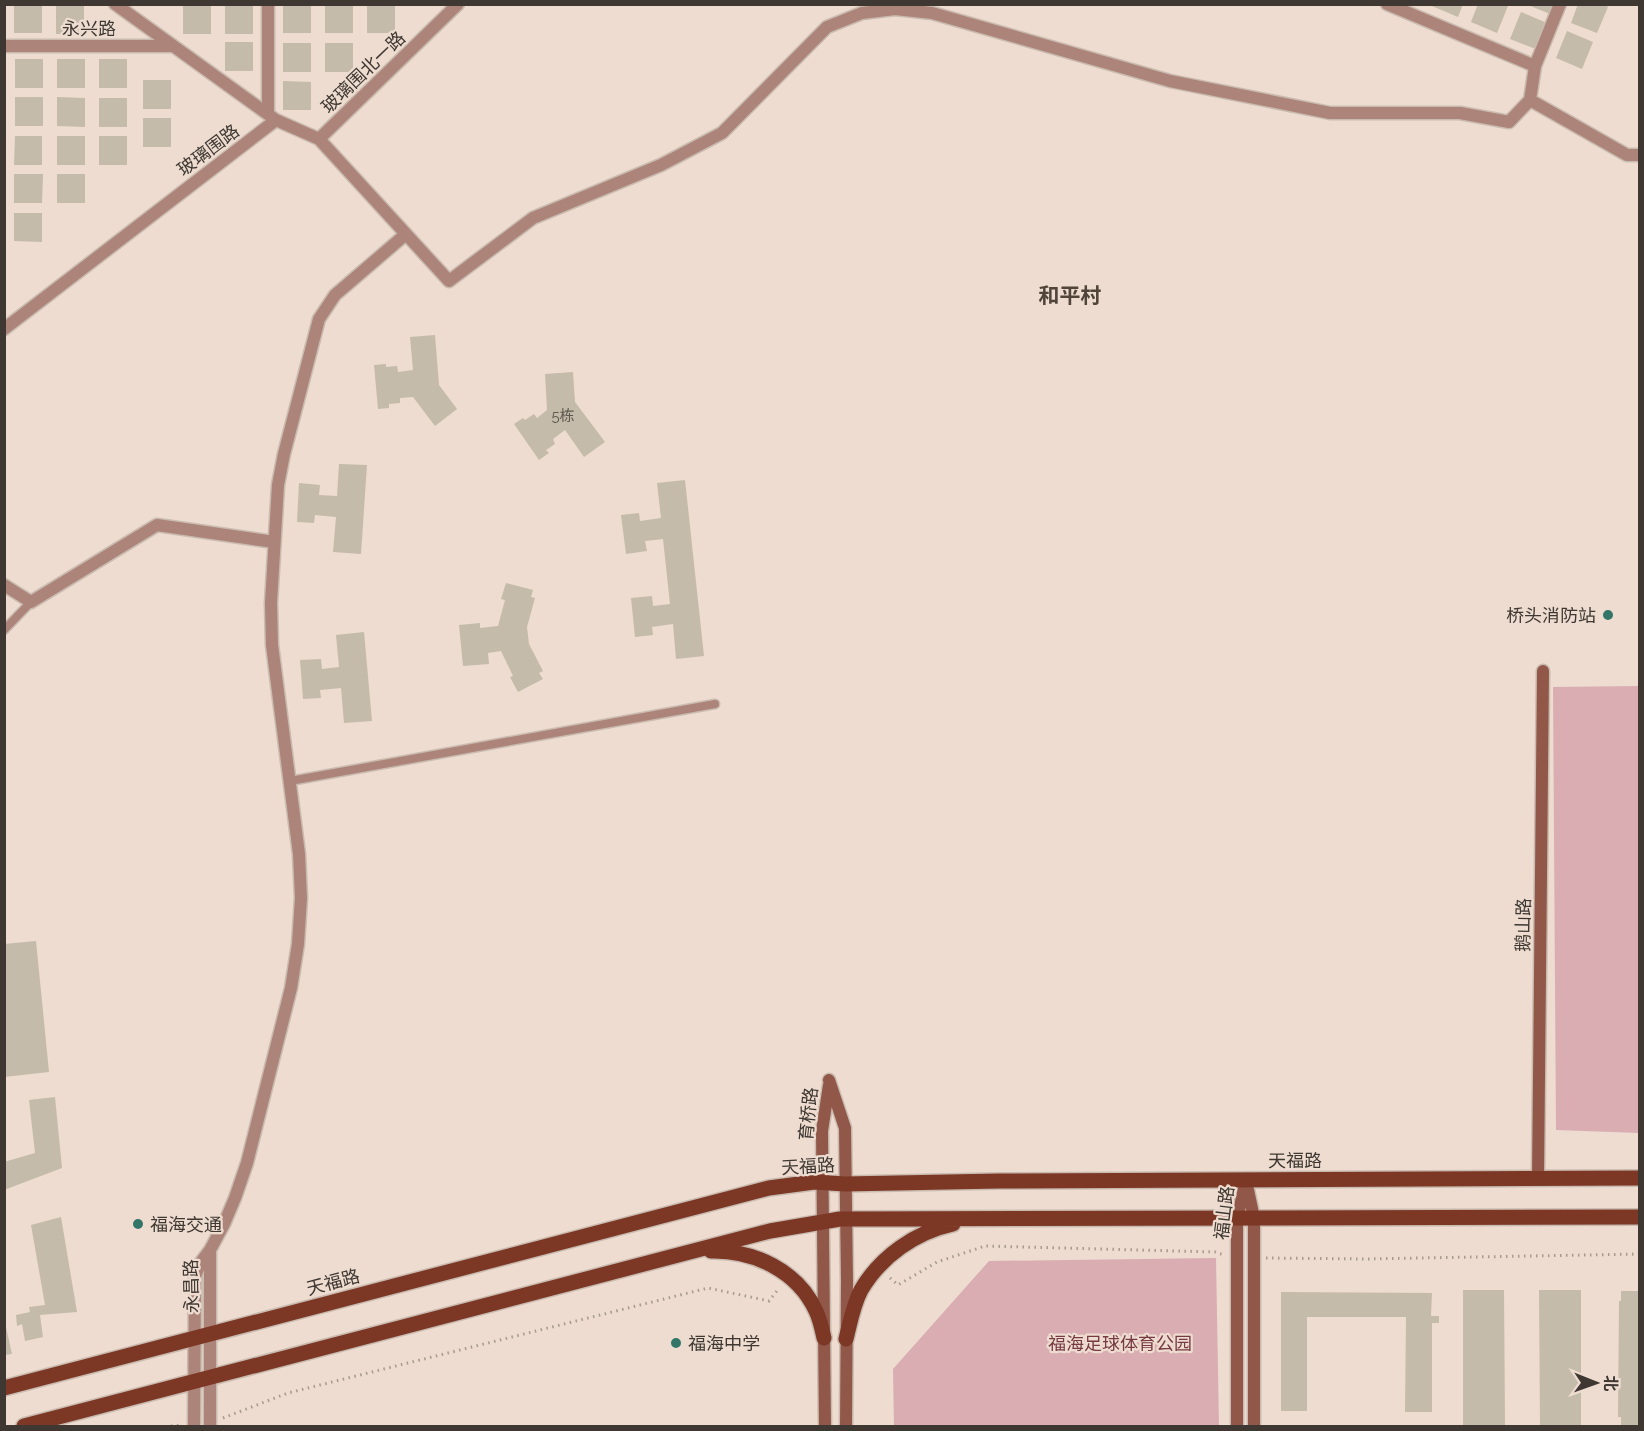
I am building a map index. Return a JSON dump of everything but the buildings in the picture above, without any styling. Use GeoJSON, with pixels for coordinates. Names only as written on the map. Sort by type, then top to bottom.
{"type":"FeatureCollection","features":[{"type":"Feature","properties":{"kind":"main road","name":"天福路"},"geometry":{"type":"LineString","coordinates":[[4,1388],[769,1188],[814,1182],[845,1184],[1640,1178]]}},
{"type":"Feature","properties":{"kind":"main road"},"geometry":{"type":"LineString","coordinates":[[24,1426],[770,1231],[846,1219],[1640,1217]]}},
{"type":"Feature","properties":{"kind":"main road"},"geometry":{"type":"LineString","coordinates":[[846,1339],[852,1312],[861,1290],[878,1268],[899,1248],[926,1232],[980,1218]]}},
{"type":"Feature","properties":{"kind":"main road"},"geometry":{"type":"LineString","coordinates":[[690,1252],[721,1251],[745,1255],[770,1263],[789,1275],[817,1311],[824,1338]]}},
{"type":"Feature","properties":{"kind":"street","name":"玻璃围路"},"geometry":{"type":"LineString","coordinates":[[4,329],[272,117],[116,4]]}},
{"type":"Feature","properties":{"kind":"street"},"geometry":{"type":"LineString","coordinates":[[268,4],[272,117],[319,140],[449,281],[533,218],[661,165],[722,133],[827,27],[862,13],[895,9],[932,9],[1170,81],[1330,113],[1460,113],[1509,122],[1530,100],[1535,66],[1560,4]]}},
{"type":"Feature","properties":{"kind":"street","name":"玻璃围北一路"},"geometry":{"type":"LineString","coordinates":[[319,140],[458,4]]}},
{"type":"Feature","properties":{"kind":"street"},"geometry":{"type":"LineString","coordinates":[[1387,4],[1535,66]]}},
{"type":"Feature","properties":{"kind":"street","name":"永兴路"},"geometry":{"type":"LineString","coordinates":[[4,46],[173,46]]}},
{"type":"Feature","properties":{"kind":"street"},"geometry":{"type":"LineString","coordinates":[[1530,100],[1627,154],[1640,155]]}},
{"type":"Feature","properties":{"kind":"street"},"geometry":{"type":"LineString","coordinates":[[290,782],[272,645],[271,603],[274,542],[278,485],[282,464],[319,320],[335,295],[406,234]]}},
{"type":"Feature","properties":{"kind":"street"},"geometry":{"type":"LineString","coordinates":[[4,585],[31,602],[157,525],[274,542]]}},
{"type":"Feature","properties":{"kind":"street","name":"鹅山路"},"geometry":{"type":"LineString","coordinates":[[1538,1179],[1543,671]]}},
{"type":"Feature","properties":{"kind":"street","name":"永昌路"},"geometry":{"type":"LineString","coordinates":[[194,1425],[202,1380],[202,1336],[210,1250],[236,1198],[247,1163],[291,988],[298,944],[301,898],[300,854],[290,782]]}},
{"type":"Feature","properties":{"kind":"street","name":"育桥路"},"geometry":{"type":"LineString","coordinates":[[825,1426],[822,1131],[829,1080],[845,1128],[846,1426]]}},
{"type":"Feature","properties":{"kind":"street","name":"福山路"},"geometry":{"type":"LineString","coordinates":[[1246,1180],[1254,1218],[1254,1426]]}},
{"type":"Feature","properties":{"kind":"street","name":"福山路"},"geometry":{"type":"LineString","coordinates":[[1238,1426],[1237,1219],[1246,1180]]}},
{"type":"Feature","properties":{"kind":"street","name":"永昌路"},"geometry":{"type":"LineString","coordinates":[[202,1380],[210,1425]]}},
{"type":"Feature","properties":{"kind":"lane"},"geometry":{"type":"LineString","coordinates":[[4,630],[31,602]]}},
{"type":"Feature","properties":{"kind":"lane"},"geometry":{"type":"LineString","coordinates":[[290,782],[715,704]]}},
{"type":"Feature","properties":{"kind":"path"},"geometry":{"type":"LineString","coordinates":[[210,1425],[288,1393],[708,1288],[769,1300],[779,1288]]}},
{"type":"Feature","properties":{"kind":"path"},"geometry":{"type":"LineString","coordinates":[[171,1426],[194,1425]]}},
{"type":"Feature","properties":{"kind":"green space"},"geometry":{"type":"Polygon","coordinates":[[[1639,686],[1639,1133],[1556,1130],[1553,687],[1639,686]]]}},
{"type":"Feature","properties":{"kind":"green space","name":"福海足球体育公园"},"geometry":{"type":"Polygon","coordinates":[[[1216,1258],[1219,1426],[894,1426],[893,1369],[989,1261],[1216,1258]]]}},
{"type":"Feature","properties":{"kind":"place","name":"桥头消防站"},"geometry":{"type":"Point","coordinates":[1608,615]}},
{"type":"Feature","properties":{"kind":"place","name":"福海交通"},"geometry":{"type":"Point","coordinates":[138,1224]}},
{"type":"Feature","properties":{"kind":"place","name":"福海中学"},"geometry":{"type":"Point","coordinates":[676,1343]}},
{"type":"Feature","properties":{"kind":"district","name":"和平村"},"geometry":{"type":"Point","coordinates":[1070,295]}}]}
